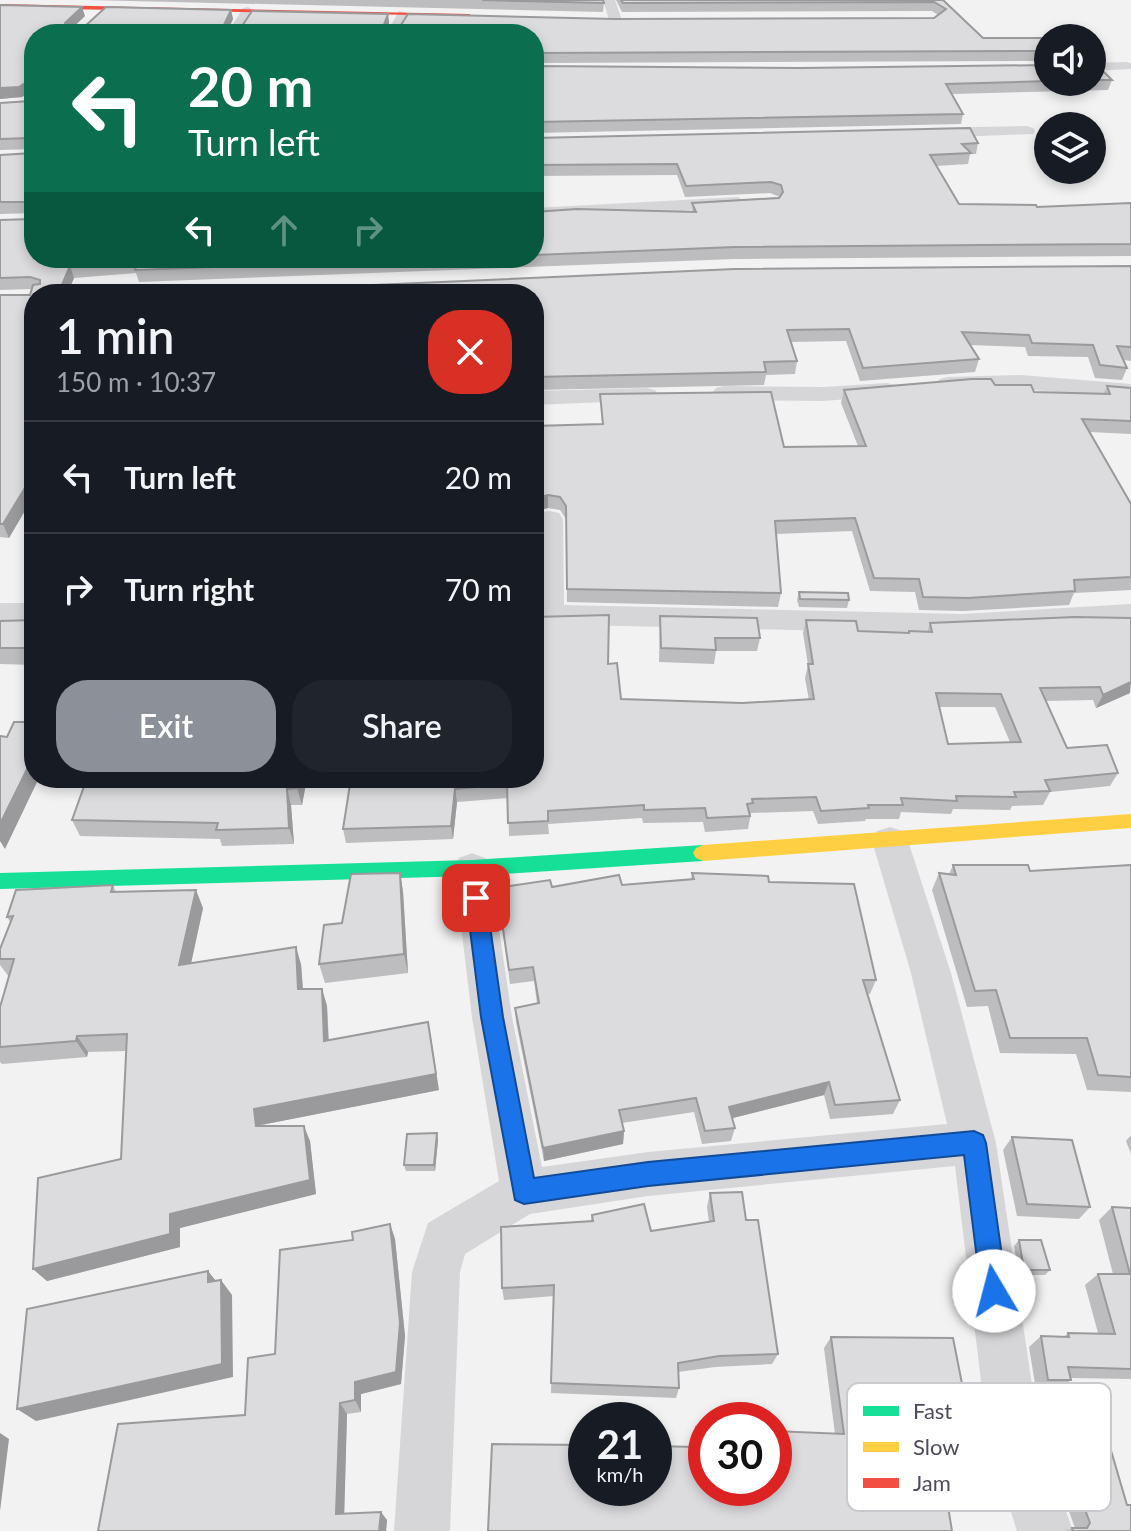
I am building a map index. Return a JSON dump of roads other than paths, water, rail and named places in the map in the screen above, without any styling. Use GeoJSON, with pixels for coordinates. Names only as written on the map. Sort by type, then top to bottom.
{"type":"FeatureCollection","features":[{"type":"Feature","properties":{"kind":"street"},"geometry":{"type":"LineString","coordinates":[[609,0],[615,20]]}},
{"type":"Feature","properties":{"kind":"street"},"geometry":{"type":"LineString","coordinates":[[0,6],[481,16]]}},
{"type":"Feature","properties":{"kind":"street"},"geometry":{"type":"LineString","coordinates":[[89,24],[105,9]]}},
{"type":"Feature","properties":{"kind":"street"},"geometry":{"type":"LineString","coordinates":[[240,24],[248,11]]}},
{"type":"Feature","properties":{"kind":"street"},"geometry":{"type":"LineString","coordinates":[[398,24],[404,14]]}},
{"type":"Feature","properties":{"kind":"street"},"geometry":{"type":"LineString","coordinates":[[1106,67],[1126,66]]}},
{"type":"Feature","properties":{"kind":"street"},"geometry":{"type":"LineString","coordinates":[[903,133],[1027,131]]}},
{"type":"Feature","properties":{"kind":"street"},"geometry":{"type":"LineString","coordinates":[[544,214],[755,203]]}},
{"type":"Feature","properties":{"kind":"street"},"geometry":{"type":"LineString","coordinates":[[708,394],[824,394],[968,382],[1021,382],[1131,391]]}},
{"type":"Feature","properties":{"kind":"street"},"geometry":{"type":"LineString","coordinates":[[544,398],[677,394]]}},
{"type":"Feature","properties":{"kind":"street"},"geometry":{"type":"LineString","coordinates":[[544,578],[549,519]]}},
{"type":"Feature","properties":{"kind":"street"},"geometry":{"type":"LineString","coordinates":[[0,613],[24,613]]}},
{"type":"Feature","properties":{"kind":"street"},"geometry":{"type":"LineString","coordinates":[[544,614],[963,624],[1131,614]]}},
{"type":"Feature","properties":{"kind":"street"},"geometry":{"type":"LineString","coordinates":[[0,881],[472,868],[890,841],[1131,821]]}},
{"type":"Feature","properties":{"kind":"street"},"geometry":{"type":"LineString","coordinates":[[890,841],[931,973],[974,1143],[1006,1383]]}},
{"type":"Feature","properties":{"kind":"street"},"geometry":{"type":"LineString","coordinates":[[472,868],[492,1017],[524,1192]]}},
{"type":"Feature","properties":{"kind":"street"},"geometry":{"type":"LineString","coordinates":[[422,1531],[436,1272],[445,1240],[470,1222],[524,1192],[648,1174],[974,1143]]}},
{"type":"Feature","properties":{"kind":"street"},"geometry":{"type":"LineString","coordinates":[[1038,1511],[1045,1531]]}}]}
